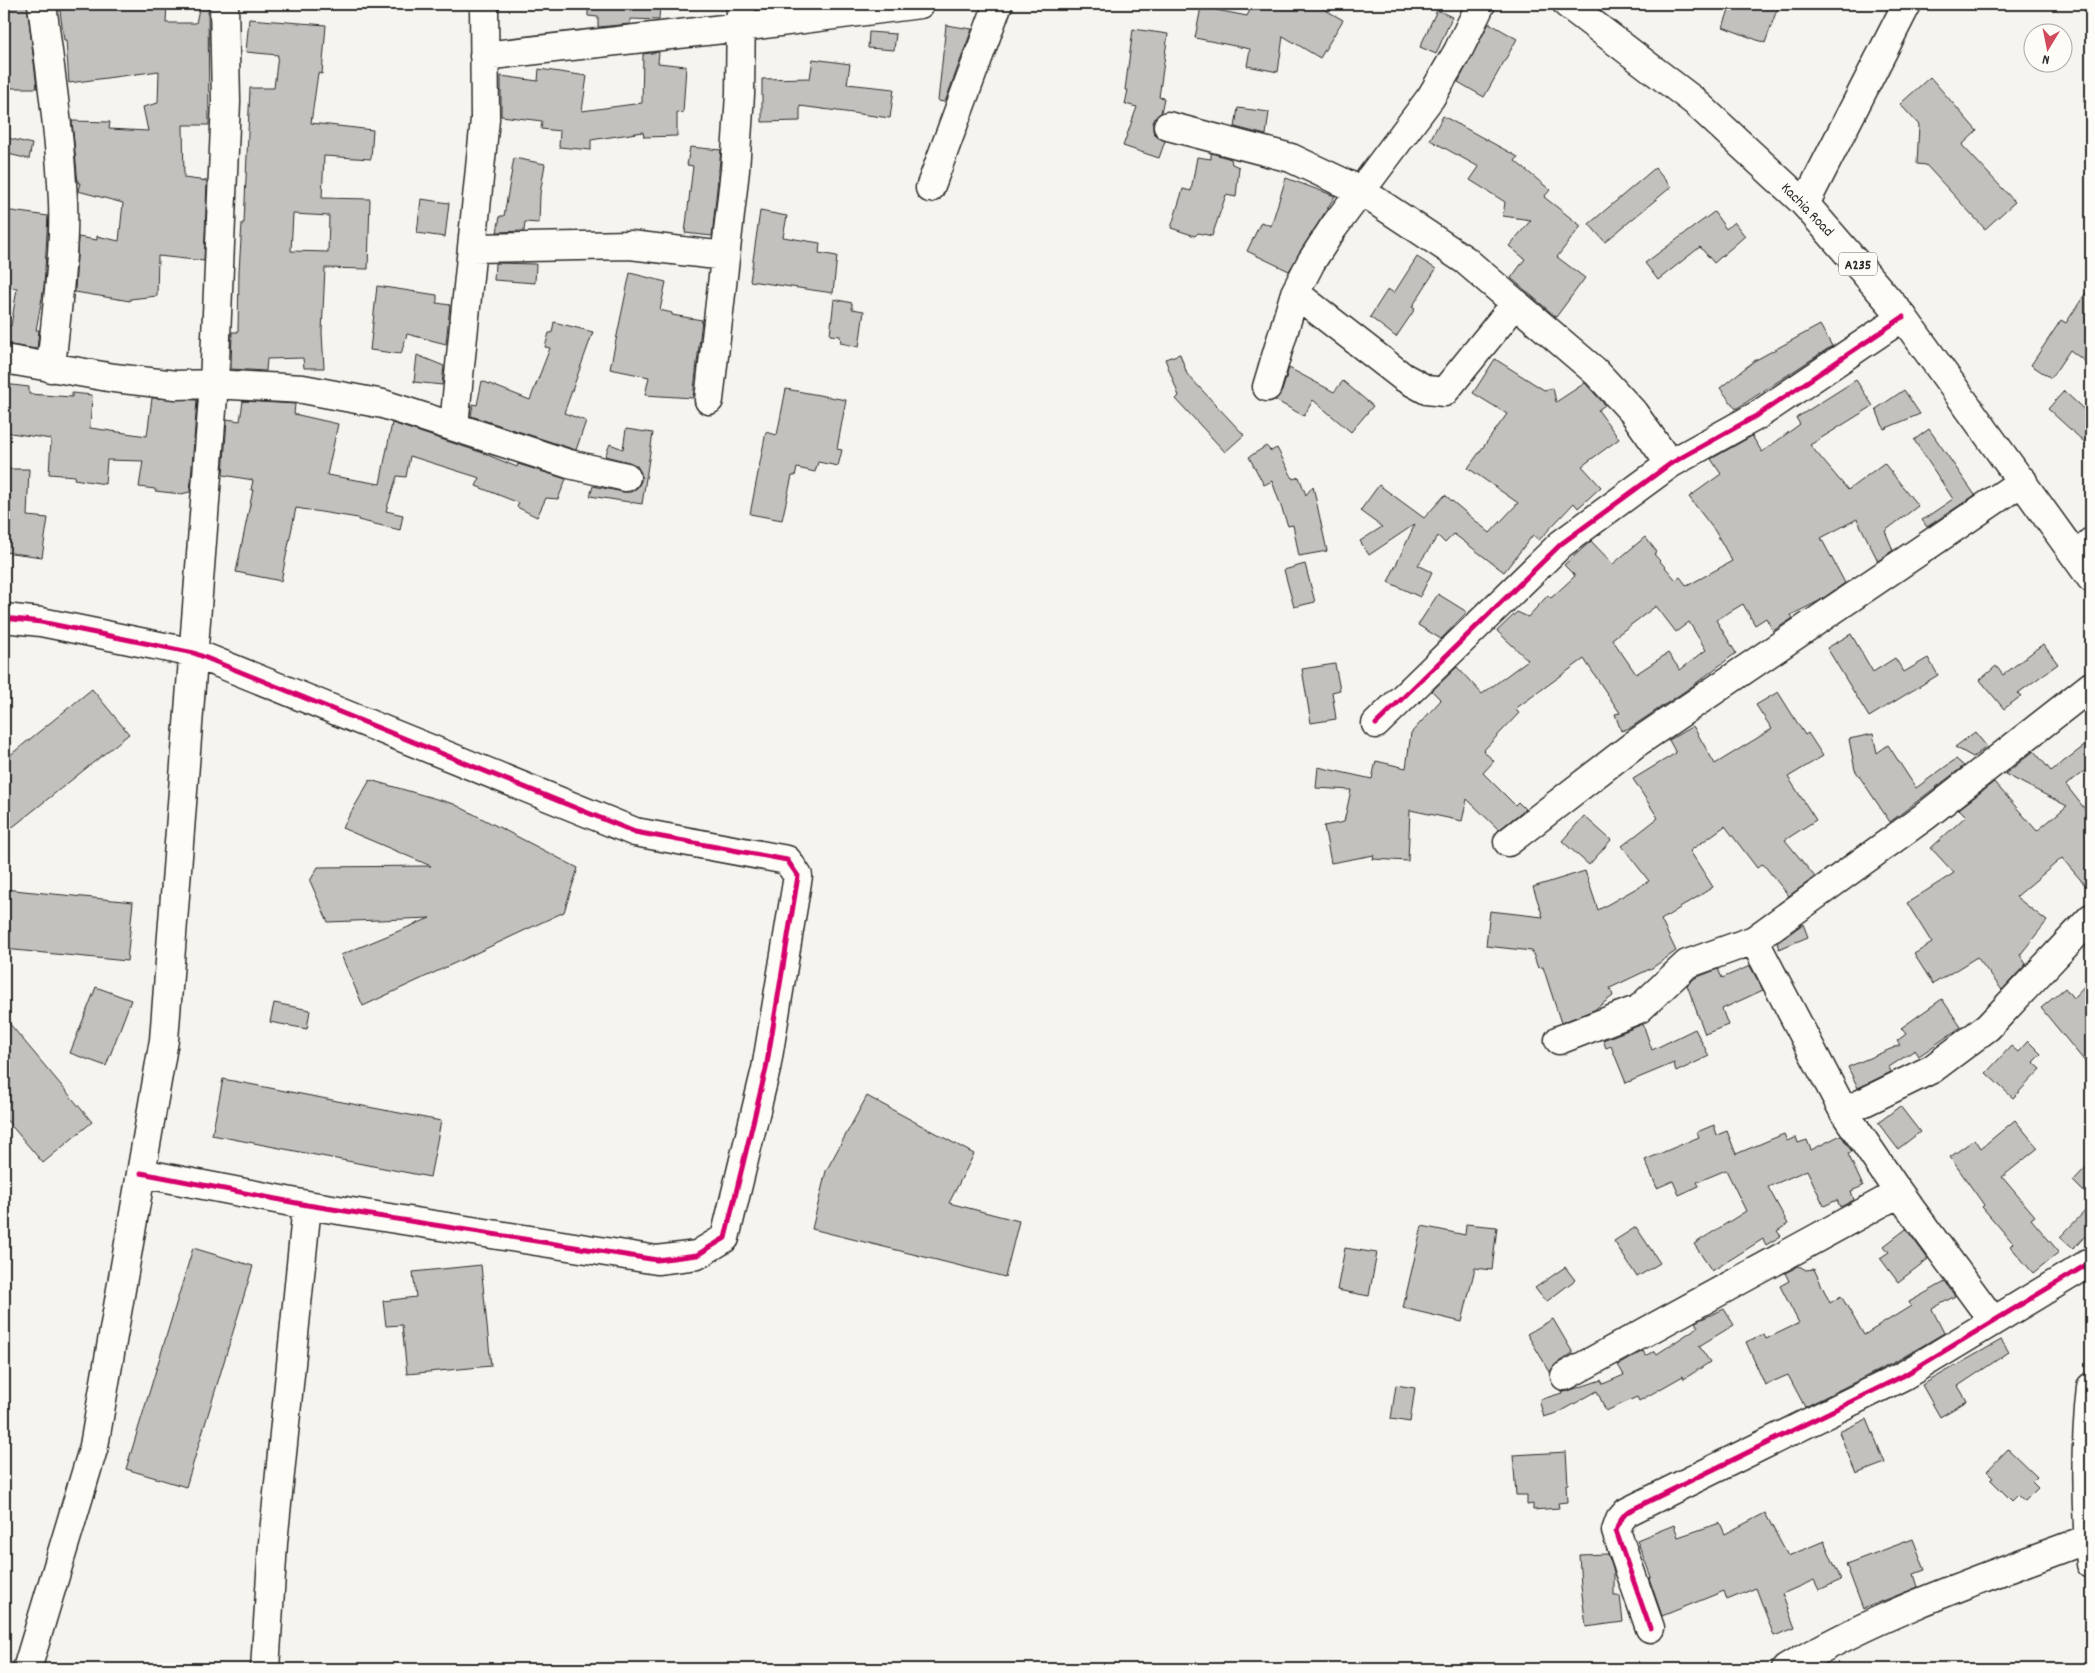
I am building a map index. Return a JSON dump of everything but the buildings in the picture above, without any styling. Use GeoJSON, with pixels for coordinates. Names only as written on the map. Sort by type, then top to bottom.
{"type":"FeatureCollection","features":[{"type":"Feature","properties":{"kind":"main road"},"geometry":{"type":"LineString","coordinates":[[42,4],[53,87],[63,201],[61,264],[51,368]]}},
{"type":"Feature","properties":{"kind":"main road"},"geometry":{"type":"LineString","coordinates":[[27,1669],[94,1446],[164,1040],[214,384],[226,102],[224,4]]}},
{"type":"Feature","properties":{"kind":"main road"},"geometry":{"type":"LineString","coordinates":[[454,425],[485,119],[484,4]]}},
{"type":"Feature","properties":{"kind":"main road"},"geometry":{"type":"LineString","coordinates":[[484,56],[741,16],[920,4]]}},
{"type":"Feature","properties":{"kind":"main road"},"geometry":{"type":"LineString","coordinates":[[930,188],[998,4]]}},
{"type":"Feature","properties":{"kind":"main road"},"geometry":{"type":"LineString","coordinates":[[1267,387],[1295,293],[1333,228],[1431,97],[1481,4]]}},
{"type":"Feature","properties":{"kind":"main road","name":"Kachia Road"},"geometry":{"type":"LineString","coordinates":[[1567,4],[1694,101],[1805,204],[1903,317],[2023,481],[2087,560]]}},
{"type":"Feature","properties":{"kind":"main road"},"geometry":{"type":"LineString","coordinates":[[1805,204],[1907,4]]}},
{"type":"Feature","properties":{"kind":"main road"},"geometry":{"type":"LineString","coordinates":[[709,400],[737,142],[741,16]]}},
{"type":"Feature","properties":{"kind":"main road"},"geometry":{"type":"LineString","coordinates":[[1168,126],[1291,158],[1361,191],[1465,260],[1602,378],[1633,412],[1670,464]]}},
{"type":"Feature","properties":{"kind":"main road"},"geometry":{"type":"LineString","coordinates":[[472,248],[630,246],[725,256]]}},
{"type":"Feature","properties":{"kind":"main road"},"geometry":{"type":"LineString","coordinates":[[1295,293],[1403,378],[1427,390],[1444,392],[1516,303]]}},
{"type":"Feature","properties":{"kind":"main road"},"geometry":{"type":"LineString","coordinates":[[1376,724],[1561,544],[1670,464],[1758,415],[1903,317]]}},
{"type":"Feature","properties":{"kind":"main road"},"geometry":{"type":"LineString","coordinates":[[4,359],[114,378],[176,384],[304,389],[383,404],[454,425],[569,464],[626,477]]}},
{"type":"Feature","properties":{"kind":"main road"},"geometry":{"type":"LineString","coordinates":[[1508,842],[1635,744],[2023,481]]}},
{"type":"Feature","properties":{"kind":"main road"},"geometry":{"type":"LineString","coordinates":[[4,618],[41,622],[194,653],[636,832],[787,860],[798,876],[766,1069],[725,1238],[697,1255],[657,1260],[307,1205],[141,1173]]}},
{"type":"Feature","properties":{"kind":"main road"},"geometry":{"type":"LineString","coordinates":[[1558,1040],[1639,1009],[1687,964],[1754,940],[1924,817],[2091,686]]}},
{"type":"Feature","properties":{"kind":"main road"},"geometry":{"type":"LineString","coordinates":[[1844,1112],[1932,1069],[1988,1027],[2091,918]]}},
{"type":"Feature","properties":{"kind":"main road"},"geometry":{"type":"LineString","coordinates":[[1754,940],[1844,1112],[1899,1193],[1993,1321]]}},
{"type":"Feature","properties":{"kind":"main road"},"geometry":{"type":"LineString","coordinates":[[1565,1376],[1899,1193]]}},
{"type":"Feature","properties":{"kind":"main road"},"geometry":{"type":"LineString","coordinates":[[266,1669],[273,1542],[307,1205]]}},
{"type":"Feature","properties":{"kind":"main road"},"geometry":{"type":"LineString","coordinates":[[1650,1628],[1616,1531],[1620,1520],[1627,1512],[1848,1405],[1903,1376],[2091,1262]]}},
{"type":"Feature","properties":{"kind":"main road"},"geometry":{"type":"LineString","coordinates":[[1786,1669],[1825,1645],[1924,1600],[2090,1552],[2088,1420],[2091,1387]]}},
{"type":"Feature","properties":{"kind":"cycle path"},"geometry":{"type":"LineString","coordinates":[[1376,724],[1561,544],[1670,464],[1758,415],[1903,317]]}},
{"type":"Feature","properties":{"kind":"cycle path"},"geometry":{"type":"LineString","coordinates":[[4,618],[41,622],[194,653],[635,832],[787,860],[798,876],[766,1069],[725,1238],[697,1255],[657,1260],[307,1205],[141,1173]]}},
{"type":"Feature","properties":{"kind":"cycle path"},"geometry":{"type":"LineString","coordinates":[[1650,1628],[1616,1531],[1620,1520],[1627,1512],[1903,1376],[2091,1262]]}}]}
